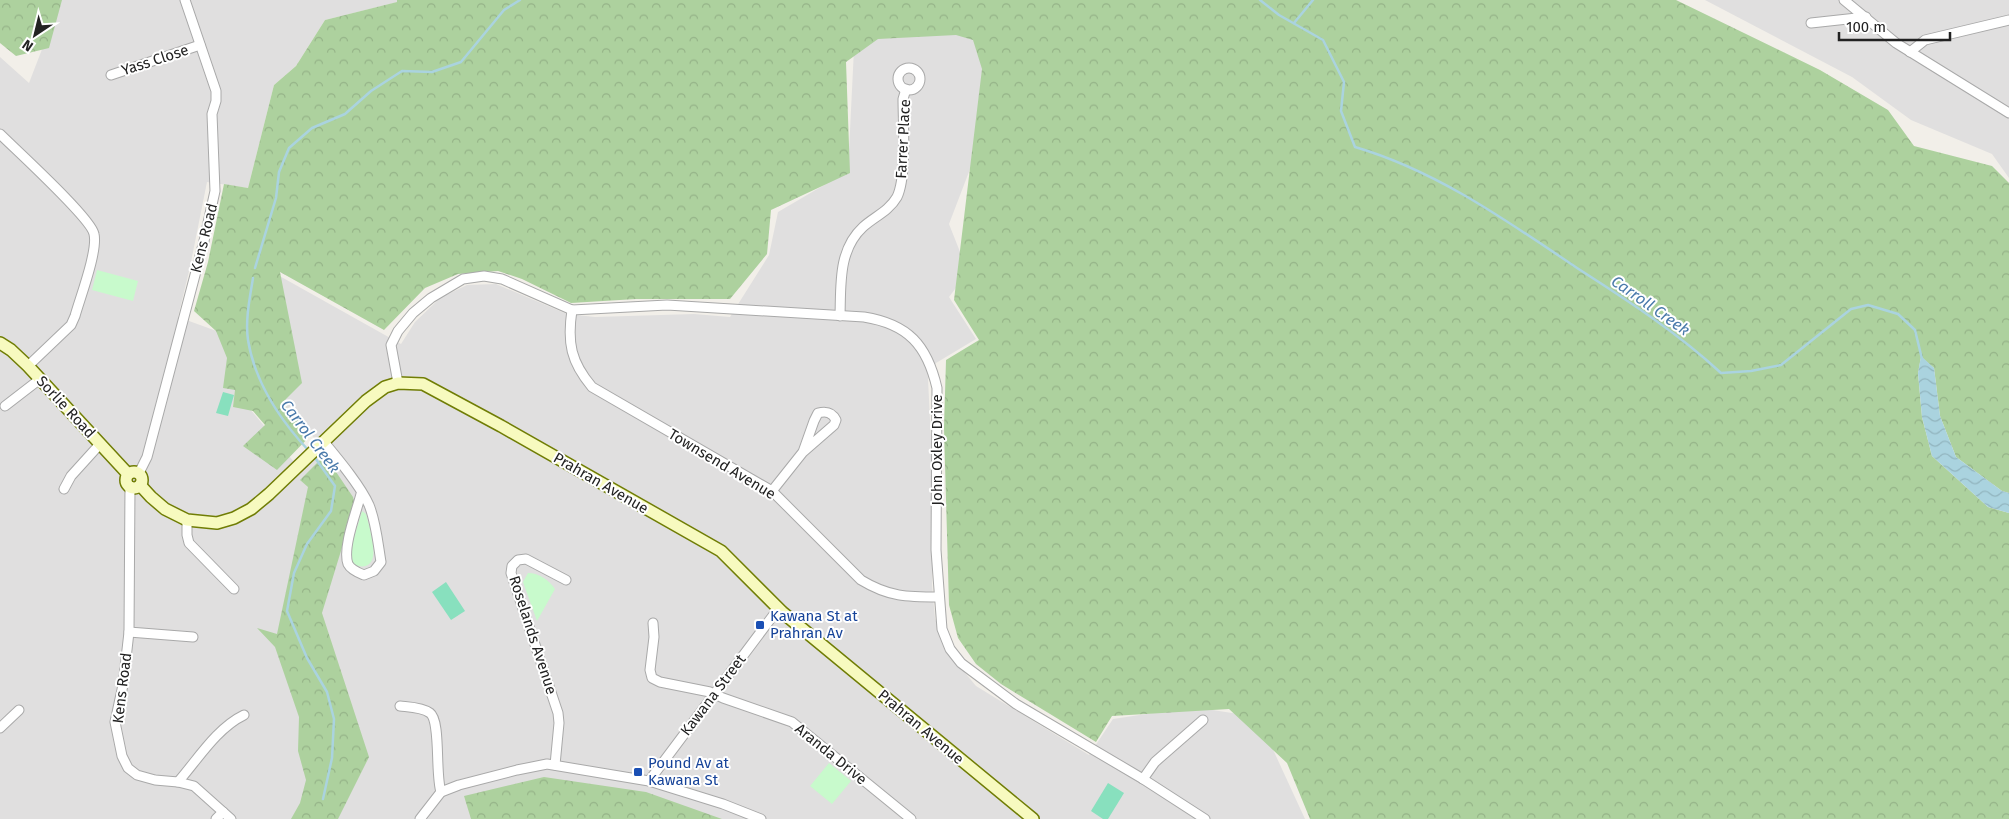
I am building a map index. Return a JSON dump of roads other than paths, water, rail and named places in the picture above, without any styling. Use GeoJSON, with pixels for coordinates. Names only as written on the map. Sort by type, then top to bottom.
{"type":"FeatureCollection","features":[{"type":"Feature","properties":{"kind":"street","name":"Kens Road"},"geometry":{"type":"LineString","coordinates":[[185,0],[216,91],[216,100],[212,114],[215,191],[204,241],[147,457],[134,480],[129,632],[123,685],[115,722],[122,756],[128,768],[137,775],[154,780],[178,782],[194,786],[231,819]]}},
{"type":"Feature","properties":{"kind":"street"},"geometry":{"type":"LineString","coordinates":[[1844,0],[1896,44],[2009,113]]}},
{"type":"Feature","properties":{"kind":"street"},"geometry":{"type":"LineString","coordinates":[[1811,23],[1866,17]]}},
{"type":"Feature","properties":{"kind":"street"},"geometry":{"type":"LineString","coordinates":[[1910,52],[1925,40],[2009,20]]}},
{"type":"Feature","properties":{"kind":"street","name":"Yass Close"},"geometry":{"type":"LineString","coordinates":[[111,75],[200,45]]}},
{"type":"Feature","properties":{"kind":"street","name":"Farrer Place"},"geometry":{"type":"LineString","coordinates":[[840,316],[841,277],[847,249],[862,228],[888,208],[896,198],[902,184],[903,99],[906,89]]}},
{"type":"Feature","properties":{"kind":"street"},"geometry":{"type":"LineString","coordinates":[[0,134],[84,217],[95,235],[93,252],[71,324],[28,366]]}},
{"type":"Feature","properties":{"kind":"street","name":"John Oxley Drive"},"geometry":{"type":"LineString","coordinates":[[398,382],[391,345],[398,332],[413,313],[431,298],[463,279],[484,276],[502,279],[572,310],[667,305],[884,320],[901,329],[925,353],[937,388],[936,550],[942,629],[950,649],[961,664],[1023,708],[1143,779],[1205,819]]}},
{"type":"Feature","properties":{"kind":"street","name":"Townsend Avenue"},"geometry":{"type":"LineString","coordinates":[[572,310],[570,327],[571,346],[578,370],[592,387],[772,491],[861,580],[878,590],[906,596],[939,596]]}},
{"type":"Feature","properties":{"kind":"street","name":"Sorlie Road"},"geometry":{"type":"LineString","coordinates":[[0,344],[11,350],[28,366],[134,480]]}},
{"type":"Feature","properties":{"kind":"street"},"geometry":{"type":"LineString","coordinates":[[5,406],[40,379]]}},
{"type":"Feature","properties":{"kind":"street"},"geometry":{"type":"LineString","coordinates":[[134,480],[165,510],[187,520],[216,523],[234,518],[251,509],[366,401],[385,387],[398,382]]}},
{"type":"Feature","properties":{"kind":"street","name":"Prahran Avenue"},"geometry":{"type":"LineString","coordinates":[[398,382],[423,384],[443,394],[721,551],[778,609],[1033,819]]}},
{"type":"Feature","properties":{"kind":"street"},"geometry":{"type":"LineString","coordinates":[[772,491],[803,452],[834,425],[836,420],[831,414],[818,413],[803,452]]}},
{"type":"Feature","properties":{"kind":"street"},"geometry":{"type":"LineString","coordinates":[[324,442],[362,494],[368,505],[381,562],[374,571],[364,575],[356,572],[349,565],[346,552],[362,494]]}},
{"type":"Feature","properties":{"kind":"street"},"geometry":{"type":"LineString","coordinates":[[64,490],[71,476],[100,444]]}},
{"type":"Feature","properties":{"kind":"street"},"geometry":{"type":"LineString","coordinates":[[187,520],[186,535],[190,543],[234,588]]}},
{"type":"Feature","properties":{"kind":"street","name":"Roselands Avenue"},"geometry":{"type":"LineString","coordinates":[[555,765],[559,724],[558,713],[511,573],[512,566],[518,560],[526,559],[566,580]]}},
{"type":"Feature","properties":{"kind":"street","name":"Kawana Street"},"geometry":{"type":"LineString","coordinates":[[649,781],[778,609]]}},
{"type":"Feature","properties":{"kind":"street","name":"Aranda Drive"},"geometry":{"type":"LineString","coordinates":[[653,623],[654,637],[650,670],[652,678],[660,682],[714,694],[792,722],[911,819]]}},
{"type":"Feature","properties":{"kind":"street"},"geometry":{"type":"LineString","coordinates":[[129,632],[193,637]]}},
{"type":"Feature","properties":{"kind":"street"},"geometry":{"type":"LineString","coordinates":[[400,706],[426,710],[432,714],[436,723],[438,778],[441,792]]}},
{"type":"Feature","properties":{"kind":"street"},"geometry":{"type":"LineString","coordinates":[[0,728],[19,710]]}},
{"type":"Feature","properties":{"kind":"street"},"geometry":{"type":"LineString","coordinates":[[178,782],[220,733],[232,721],[244,715]]}},
{"type":"Feature","properties":{"kind":"street"},"geometry":{"type":"LineString","coordinates":[[1143,779],[1155,762],[1203,720]]}},
{"type":"Feature","properties":{"kind":"street"},"geometry":{"type":"LineString","coordinates":[[420,819],[441,792],[459,785],[531,766],[555,765],[649,781],[723,804],[762,819]]}},
{"type":"Feature","properties":{"kind":"street"},"geometry":{"type":"LineString","coordinates":[[216,819],[223,812]]}},
{"type":"Feature","properties":{"kind":"water"},"geometry":{"type":"Polygon","coordinates":[[[1921,356],[1934,368],[1940,416],[1956,457],[2002,491],[2009,493],[2009,513],[1988,507],[1932,456],[1922,417],[1918,373],[1921,356]]]}},
{"type":"Feature","properties":{"kind":"waterway","name":"Carrol Creek"},"geometry":{"type":"LineString","coordinates":[[255,268],[276,198],[279,172],[289,148],[312,128],[345,114],[371,91],[402,71],[432,72],[461,62],[504,10],[520,0]]}},
{"type":"Feature","properties":{"kind":"waterway","name":"Carroll Creek"},"geometry":{"type":"LineString","coordinates":[[1260,0],[1279,15],[1323,40],[1344,82],[1341,111],[1355,147],[1414,169],[1443,183],[1498,215],[1652,318],[1705,358],[1721,373],[1751,371],[1781,365],[1851,309],[1868,305],[1898,314],[1915,330],[1922,359]]}},
{"type":"Feature","properties":{"kind":"waterway"},"geometry":{"type":"LineString","coordinates":[[1294,23],[1313,0]]}},
{"type":"Feature","properties":{"kind":"waterway","name":"Carrol Creek"},"geometry":{"type":"LineString","coordinates":[[253,278],[247,325],[251,356],[270,400],[288,427],[309,451]]}},
{"type":"Feature","properties":{"kind":"waterway","name":"Carrol Creek"},"geometry":{"type":"LineString","coordinates":[[313,455],[335,486],[331,511],[307,544],[294,573],[287,611],[307,658],[327,692],[334,719],[332,758],[323,799]]}},
{"type":"Feature","properties":{"kind":"place","name":"Kawana St at Prahran Av"},"geometry":{"type":"Point","coordinates":[760,625]}},
{"type":"Feature","properties":{"kind":"place","name":"Pound Av at Kawana St"},"geometry":{"type":"Point","coordinates":[638,772]}}]}
